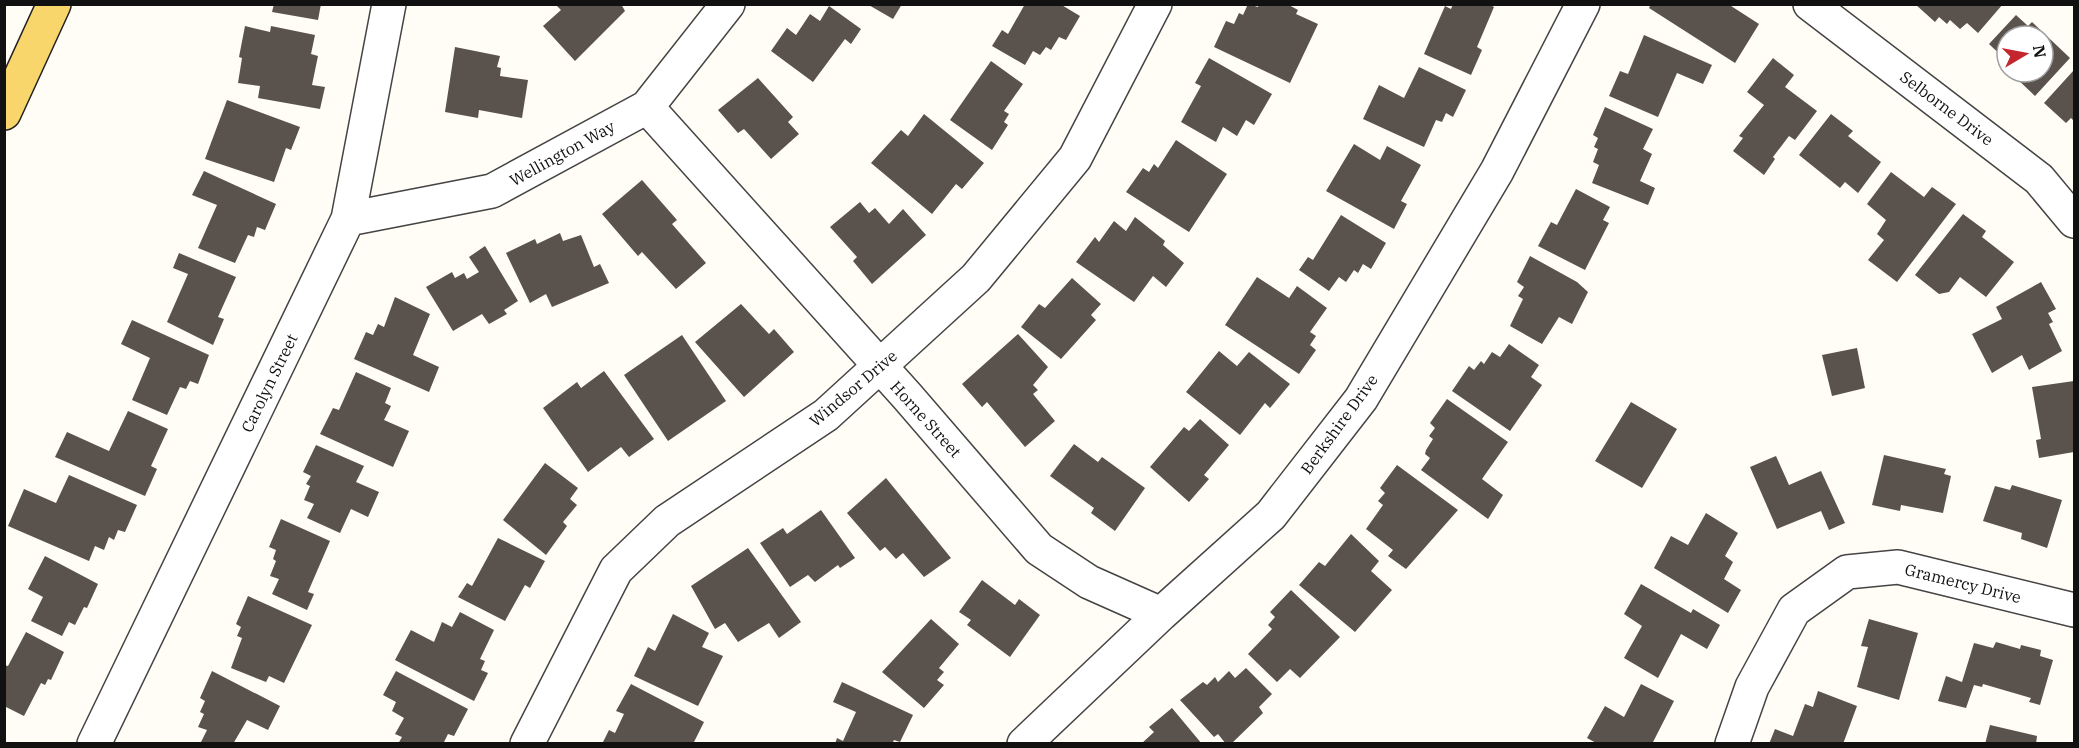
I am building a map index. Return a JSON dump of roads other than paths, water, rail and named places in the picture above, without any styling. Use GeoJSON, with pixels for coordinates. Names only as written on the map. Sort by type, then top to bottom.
{"type":"FeatureCollection","features":[{"type":"Feature","properties":{"kind":"main road"},"geometry":{"type":"LineString","coordinates":[[4,113],[54,4]]}},
{"type":"Feature","properties":{"kind":"street","name":"Carolyn Street"},"geometry":{"type":"LineString","coordinates":[[94,744],[348,219],[388,4]]}},
{"type":"Feature","properties":{"kind":"street","name":"Wellington Way"},"geometry":{"type":"LineString","coordinates":[[348,219],[492,191],[647,107],[728,4]]}},
{"type":"Feature","properties":{"kind":"street","name":"Windsor Drive"},"geometry":{"type":"LineString","coordinates":[[527,744],[616,570],[667,521],[826,414],[976,278],[1075,158],[1155,4]]}},
{"type":"Feature","properties":{"kind":"street","name":"Berkshire Drive"},"geometry":{"type":"LineString","coordinates":[[1024,744],[1161,614],[1272,515],[1361,399],[1497,171],[1583,4]]}},
{"type":"Feature","properties":{"kind":"street","name":"Selborne Drive"},"geometry":{"type":"LineString","coordinates":[[1810,4],[2039,179],[2074,221]]}},
{"type":"Feature","properties":{"kind":"street","name":"Horne Street"},"geometry":{"type":"LineString","coordinates":[[647,107],[879,368],[907,396],[1039,549],[1089,582],[1161,614]]}},
{"type":"Feature","properties":{"kind":"street","name":"Gramercy Drive"},"geometry":{"type":"LineString","coordinates":[[1732,744],[1752,687],[1794,610],[1847,572],[1898,567],[2074,610]]}}]}
